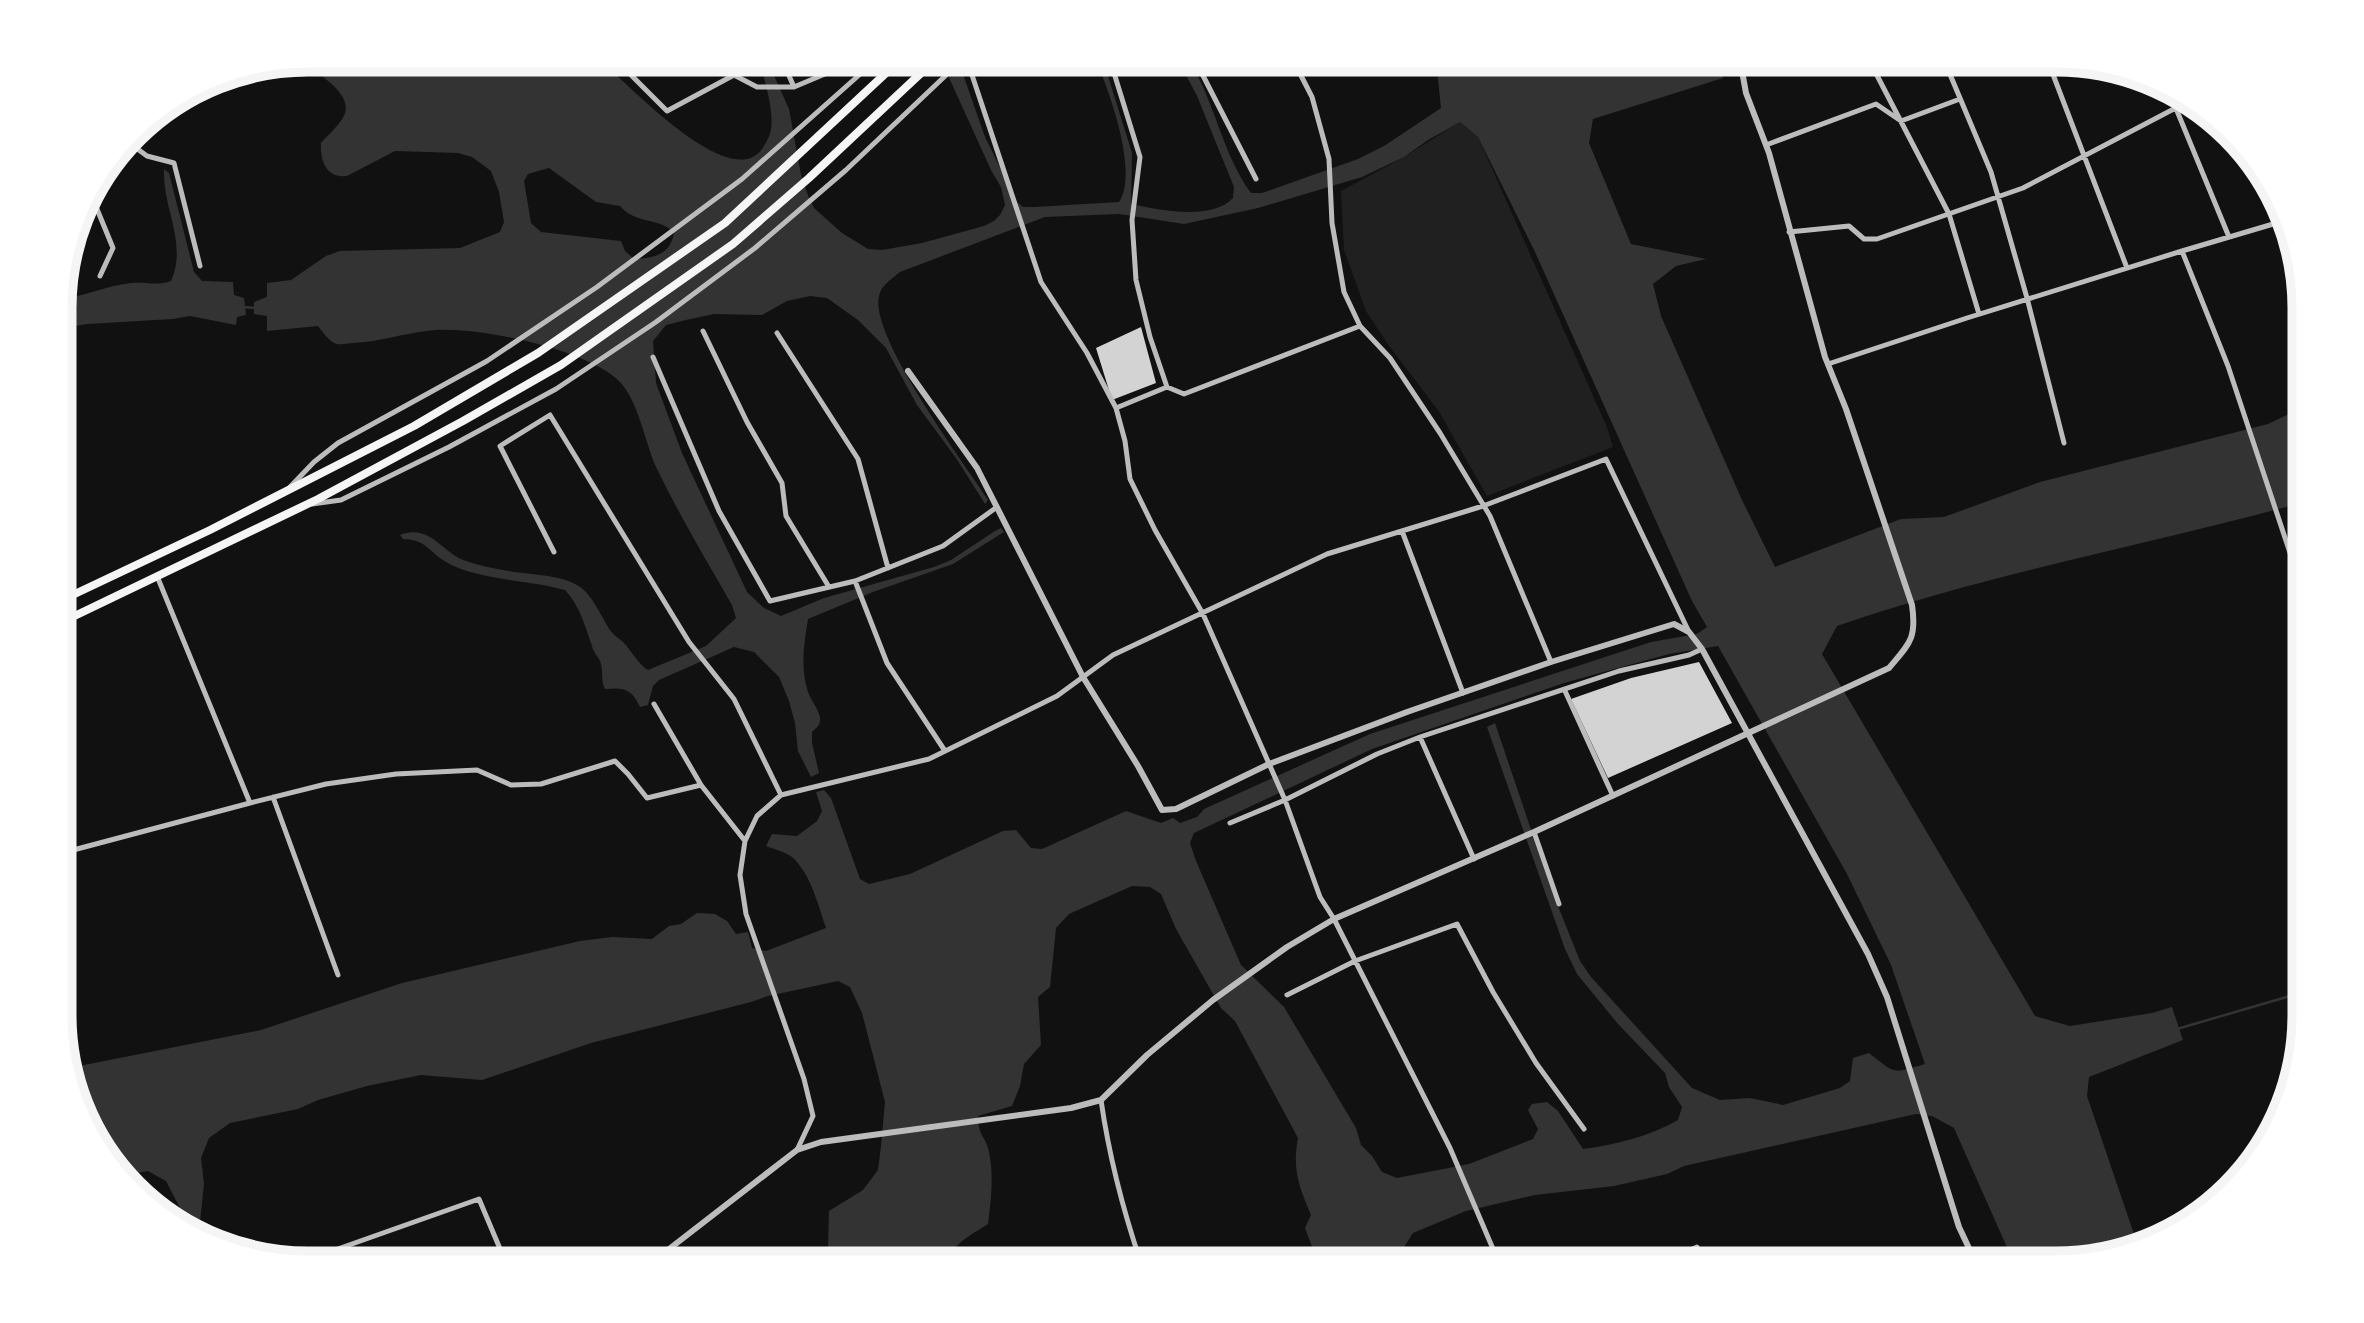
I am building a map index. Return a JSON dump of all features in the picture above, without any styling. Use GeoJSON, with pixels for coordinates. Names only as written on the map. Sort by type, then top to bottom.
{"type":"FeatureCollection","features":[{"type":"Feature","properties":{"kind":"main road"},"geometry":{"type":"LineString","coordinates":[[72,595],[414,426],[538,354],[725,223],[887,72]]}},
{"type":"Feature","properties":{"kind":"main road"},"geometry":{"type":"LineString","coordinates":[[72,617],[305,505],[463,421],[561,365],[733,244],[809,178],[922,72]]}},
{"type":"Feature","properties":{"kind":"street"},"geometry":{"type":"LineString","coordinates":[[628,72],[667,110],[733,75]]}},
{"type":"Feature","properties":{"kind":"street"},"geometry":{"type":"LineString","coordinates":[[726,72],[757,87],[794,87],[830,72]]}},
{"type":"Feature","properties":{"kind":"street"},"geometry":{"type":"LineString","coordinates":[[787,72],[794,87]]}},
{"type":"Feature","properties":{"kind":"street"},"geometry":{"type":"LineString","coordinates":[[288,490],[314,462],[338,443],[486,361],[597,287],[742,179],[862,72]]}},
{"type":"Feature","properties":{"kind":"street"},"geometry":{"type":"LineString","coordinates":[[305,505],[341,500],[449,447],[576,376],[656,322],[755,248],[830,184],[950,72]]}},
{"type":"Feature","properties":{"kind":"street"},"geometry":{"type":"LineString","coordinates":[[967,72],[1019,213],[1041,282],[1087,353],[1116,408],[1125,441],[1130,479],[1155,530],[1203,614],[1285,799],[1320,897],[1334,919],[1457,1164],[1494,1251]]}},
{"type":"Feature","properties":{"kind":"street"},"geometry":{"type":"LineString","coordinates":[[1114,72],[1140,158],[1132,220],[1136,279],[1150,337],[1167,387]]}},
{"type":"Feature","properties":{"kind":"street"},"geometry":{"type":"LineString","coordinates":[[1201,72],[1256,178]]}},
{"type":"Feature","properties":{"kind":"street"},"geometry":{"type":"LineString","coordinates":[[1299,72],[1312,97],[1329,159],[1332,223],[1344,292],[1360,326],[1390,358],[1440,433],[1483,506],[1512,566],[1551,662]]}},
{"type":"Feature","properties":{"kind":"street"},"geometry":{"type":"LineString","coordinates":[[667,1251],[797,1150],[821,1142],[1071,1108],[1101,1100],[1147,1055],[1213,1000],[1287,947],[1334,919],[1523,837],[1889,668],[1913,640],[1912,605],[1846,409],[1828,364],[1766,145],[1746,93],[1742,72]]}},
{"type":"Feature","properties":{"kind":"street"},"geometry":{"type":"LineString","coordinates":[[1875,72],[1949,214],[1979,314]]}},
{"type":"Feature","properties":{"kind":"street"},"geometry":{"type":"LineString","coordinates":[[1949,72],[1991,172],[2064,443]]}},
{"type":"Feature","properties":{"kind":"street"},"geometry":{"type":"LineString","coordinates":[[2052,72],[2127,268]]}},
{"type":"Feature","properties":{"kind":"street"},"geometry":{"type":"LineString","coordinates":[[1901,121],[1960,99]]}},
{"type":"Feature","properties":{"kind":"street"},"geometry":{"type":"LineString","coordinates":[[2174,103],[2230,237]]}},
{"type":"Feature","properties":{"kind":"street"},"geometry":{"type":"LineString","coordinates":[[1766,145],[1876,104],[1901,121]]}},
{"type":"Feature","properties":{"kind":"street"},"geometry":{"type":"LineString","coordinates":[[1790,232],[1849,226],[1864,239],[1877,239],[2023,188],[2179,106]]}},
{"type":"Feature","properties":{"kind":"street"},"geometry":{"type":"LineString","coordinates":[[135,147],[146,156],[174,163],[200,266]]}},
{"type":"Feature","properties":{"kind":"street"},"geometry":{"type":"LineString","coordinates":[[96,205],[113,248],[100,275]]}},
{"type":"Feature","properties":{"kind":"street"},"geometry":{"type":"LineString","coordinates":[[1828,364],[1979,314],[2276,223]]}},
{"type":"Feature","properties":{"kind":"street"},"geometry":{"type":"LineString","coordinates":[[2182,251],[2228,366],[2292,559]]}},
{"type":"Feature","properties":{"kind":"street"},"geometry":{"type":"LineString","coordinates":[[1116,408],[1167,387],[1184,394],[1360,326]]}},
{"type":"Feature","properties":{"kind":"street"},"geometry":{"type":"LineString","coordinates":[[703,331],[747,422],[782,483],[786,516],[829,587]]}},
{"type":"Feature","properties":{"kind":"street"},"geometry":{"type":"LineString","coordinates":[[777,333],[859,459],[888,568]]}},
{"type":"Feature","properties":{"kind":"street"},"geometry":{"type":"LineString","coordinates":[[653,357],[719,511],[770,601],[855,581],[943,546],[998,507]]}},
{"type":"Feature","properties":{"kind":"street"},"geometry":{"type":"LineString","coordinates":[[908,371],[977,468],[1083,677],[1162,810],[1176,809],[1270,764],[1551,662],[1674,624],[1689,632]]}},
{"type":"Feature","properties":{"kind":"street"},"geometry":{"type":"LineString","coordinates":[[554,552],[500,446],[550,415],[689,642],[734,699],[781,795]]}},
{"type":"Feature","properties":{"kind":"street"},"geometry":{"type":"LineString","coordinates":[[797,1150],[813,1116],[804,1079],[746,914],[740,875],[745,841],[757,816],[781,795],[929,759],[1057,696],[1113,655],[1327,554],[1483,506],[1606,459],[1689,632],[1702,649],[1868,954],[1887,997],[1959,1227],[1970,1251]]}},
{"type":"Feature","properties":{"kind":"street"},"geometry":{"type":"LineString","coordinates":[[1402,531],[1463,693]]}},
{"type":"Feature","properties":{"kind":"street"},"geometry":{"type":"LineString","coordinates":[[157,576],[250,803]]}},
{"type":"Feature","properties":{"kind":"street"},"geometry":{"type":"LineString","coordinates":[[855,581],[887,663],[945,751]]}},
{"type":"Feature","properties":{"kind":"street"},"geometry":{"type":"LineString","coordinates":[[1230,823],[1377,754],[1420,737],[1619,671],[1689,655],[1702,649]]}},
{"type":"Feature","properties":{"kind":"street"},"geometry":{"type":"LineString","coordinates":[[1565,691],[1613,796]]}},
{"type":"Feature","properties":{"kind":"street"},"geometry":{"type":"LineString","coordinates":[[654,704],[701,785],[745,841]]}},
{"type":"Feature","properties":{"kind":"street"},"geometry":{"type":"LineString","coordinates":[[1420,737],[1474,859]]}},
{"type":"Feature","properties":{"kind":"street"},"geometry":{"type":"LineString","coordinates":[[72,850],[326,784],[387,776],[477,770],[511,785],[541,784],[615,761],[647,798],[701,785]]}},
{"type":"Feature","properties":{"kind":"street"},"geometry":{"type":"LineString","coordinates":[[273,797],[338,975]]}},
{"type":"Feature","properties":{"kind":"street"},"geometry":{"type":"LineString","coordinates":[[1534,832],[1559,904]]}},
{"type":"Feature","properties":{"kind":"street"},"geometry":{"type":"LineString","coordinates":[[1287,995],[1355,961],[1457,924],[1493,992],[1536,1063],[1584,1129]]}},
{"type":"Feature","properties":{"kind":"street"},"geometry":{"type":"LineString","coordinates":[[1101,1100],[1107,1141],[1125,1215],[1137,1251]]}},
{"type":"Feature","properties":{"kind":"street"},"geometry":{"type":"LineString","coordinates":[[332,1251],[479,1199],[501,1251]]}},
{"type":"Feature","properties":{"kind":"shaded area"},"geometry":{"type":"Polygon","coordinates":[[[316,72],[613,72],[679,130],[727,157],[747,159],[762,149],[768,139],[772,121],[763,72],[772,72],[789,109],[801,175],[814,208],[842,233],[868,249],[882,250],[922,243],[984,226],[1000,215],[1005,205],[1001,187],[946,72],[962,72],[985,137],[1017,202],[1023,207],[1119,202],[1126,172],[1120,131],[1101,72],[1107,72],[1132,153],[1131,204],[1198,212],[1223,205],[1233,198],[1234,187],[1197,96],[1184,72],[1196,72],[1241,178],[1251,193],[1262,193],[1358,159],[1384,146],[1441,108],[1437,72],[1722,72],[1723,78],[1593,119],[1589,143],[1631,244],[1706,259],[1676,266],[1653,284],[1661,316],[1742,500],[1775,567],[1901,519],[1944,517],[2040,482],[2268,424],[2292,413],[2292,505],[2011,575],[1895,607],[1837,626],[1822,654],[2035,1016],[2070,1026],[2152,1013],[2172,1007],[2183,1040],[2089,1077],[2087,1096],[2135,1237],[2072,1251],[2009,1251],[1954,1128],[1932,1116],[1916,1114],[1684,1166],[1667,1174],[1614,1186],[1535,1195],[1466,1211],[1413,1233],[1402,1251],[1314,1251],[1305,1228],[1311,1215],[1298,1178],[1298,1138],[1235,1021],[1221,1008],[1176,929],[1161,894],[1150,887],[1132,886],[1069,914],[1056,928],[1050,987],[1038,997],[1041,1045],[1024,1064],[1020,1086],[1012,1106],[978,1116],[979,1128],[989,1152],[991,1170],[988,1224],[957,1245],[953,1251],[827,1251],[829,1211],[863,1190],[878,1170],[885,1102],[862,1013],[850,987],[838,981],[768,996],[591,1043],[482,1080],[421,1075],[367,1086],[318,1100],[298,1109],[230,1123],[209,1138],[201,1158],[204,1184],[200,1222],[202,1226],[190,1220],[184,1216],[166,1181],[148,1171],[133,1174],[120,1159],[96,1120],[84,1091],[78,1066],[261,1030],[402,983],[580,941],[612,937],[652,939],[669,926],[681,924],[697,913],[715,914],[727,921],[736,934],[748,932],[752,948],[766,951],[826,928],[813,890],[799,864],[789,855],[766,846],[772,834],[797,836],[817,821],[822,811],[816,792],[824,790],[831,798],[860,879],[869,884],[910,874],[1003,831],[1016,830],[1031,848],[1042,849],[1126,811],[1161,823],[1173,818],[1180,823],[1197,817],[1204,809],[1370,734],[1651,642],[1697,634],[1707,627],[1692,601],[1535,252],[1478,137],[1460,122],[1404,157],[1362,177],[1258,208],[1184,224],[1119,214],[1045,217],[900,272],[884,285],[879,296],[880,315],[888,340],[940,430],[988,500],[985,504],[956,458],[917,405],[886,348],[858,320],[827,298],[810,296],[787,301],[762,315],[714,314],[666,325],[653,341],[656,383],[682,453],[747,592],[764,608],[781,616],[824,598],[934,567],[951,560],[1001,528],[1004,532],[953,564],[873,592],[808,619],[804,674],[808,692],[820,720],[812,732],[819,773],[811,777],[798,751],[795,723],[779,677],[754,652],[734,647],[659,680],[653,686],[648,705],[640,707],[634,696],[627,691],[605,689],[600,661],[593,650],[578,609],[565,590],[472,573],[446,562],[417,541],[403,539],[400,535],[410,532],[428,536],[458,557],[480,565],[572,582],[585,591],[611,632],[648,670],[706,646],[736,618],[732,605],[657,469],[632,400],[619,381],[603,369],[556,349],[499,335],[471,331],[427,331],[337,344],[318,326],[267,331],[267,316],[254,314],[254,302],[267,297],[267,283],[291,280],[326,256],[340,251],[460,248],[500,232],[504,222],[499,192],[491,171],[472,157],[458,153],[395,151],[347,176],[329,171],[323,162],[321,143],[341,121],[346,105],[338,90],[316,72]],[[549,168],[528,174],[524,181],[531,223],[541,232],[621,241],[625,251],[634,259],[660,254],[669,246],[674,233],[669,228],[633,216],[620,206],[596,202],[549,168]],[[1718,646],[1669,654],[1564,683],[1372,749],[1194,833],[1190,843],[1241,965],[1284,1007],[1356,1128],[1361,1145],[1382,1172],[1397,1178],[1469,1164],[1533,1139],[1538,1129],[1528,1110],[1532,1104],[1547,1102],[1558,1111],[1583,1149],[1656,1131],[1678,1120],[1682,1107],[1669,1087],[1665,1073],[1618,1024],[1577,974],[1565,949],[1487,727],[1495,723],[1550,886],[1580,961],[1591,977],[1692,1088],[1720,1100],[1750,1098],[1783,1105],[1840,1088],[1850,1081],[1853,1058],[1869,1053],[1894,1070],[1925,1064],[1891,965],[1847,874],[1718,646]]]}},
{"type":"Feature","properties":{"kind":"shaded area"},"geometry":{"type":"Polygon","coordinates":[[[1460,122],[1478,137],[1607,427],[1613,447],[1487,496],[1438,410],[1366,311],[1344,250],[1341,191],[1404,157],[1460,122]]]}},
{"type":"Feature","properties":{"kind":"shaded area"},"geometry":{"type":"Polygon","coordinates":[[[164,169],[169,173],[194,272],[202,281],[233,282],[234,295],[244,298],[246,315],[237,317],[236,325],[190,316],[72,326],[73,297],[123,284],[171,281],[177,253],[176,239],[164,183],[164,169]]]}},
{"type":"Feature","properties":{"kind":"building"},"geometry":{"type":"Polygon","coordinates":[[[1141,327],[1156,383],[1112,400],[1096,348],[1141,327]]]}},
{"type":"Feature","properties":{"kind":"building"},"geometry":{"type":"Polygon","coordinates":[[[1699,662],[1732,723],[1608,778],[1571,699],[1631,678],[1699,662]]]}},
{"type":"Feature","properties":{"kind":"waterway"},"geometry":{"type":"LineString","coordinates":[[242,307],[257,308]]}},
{"type":"Feature","properties":{"kind":"waterway"},"geometry":{"type":"LineString","coordinates":[[2177,1029],[2292,996]]}}]}
